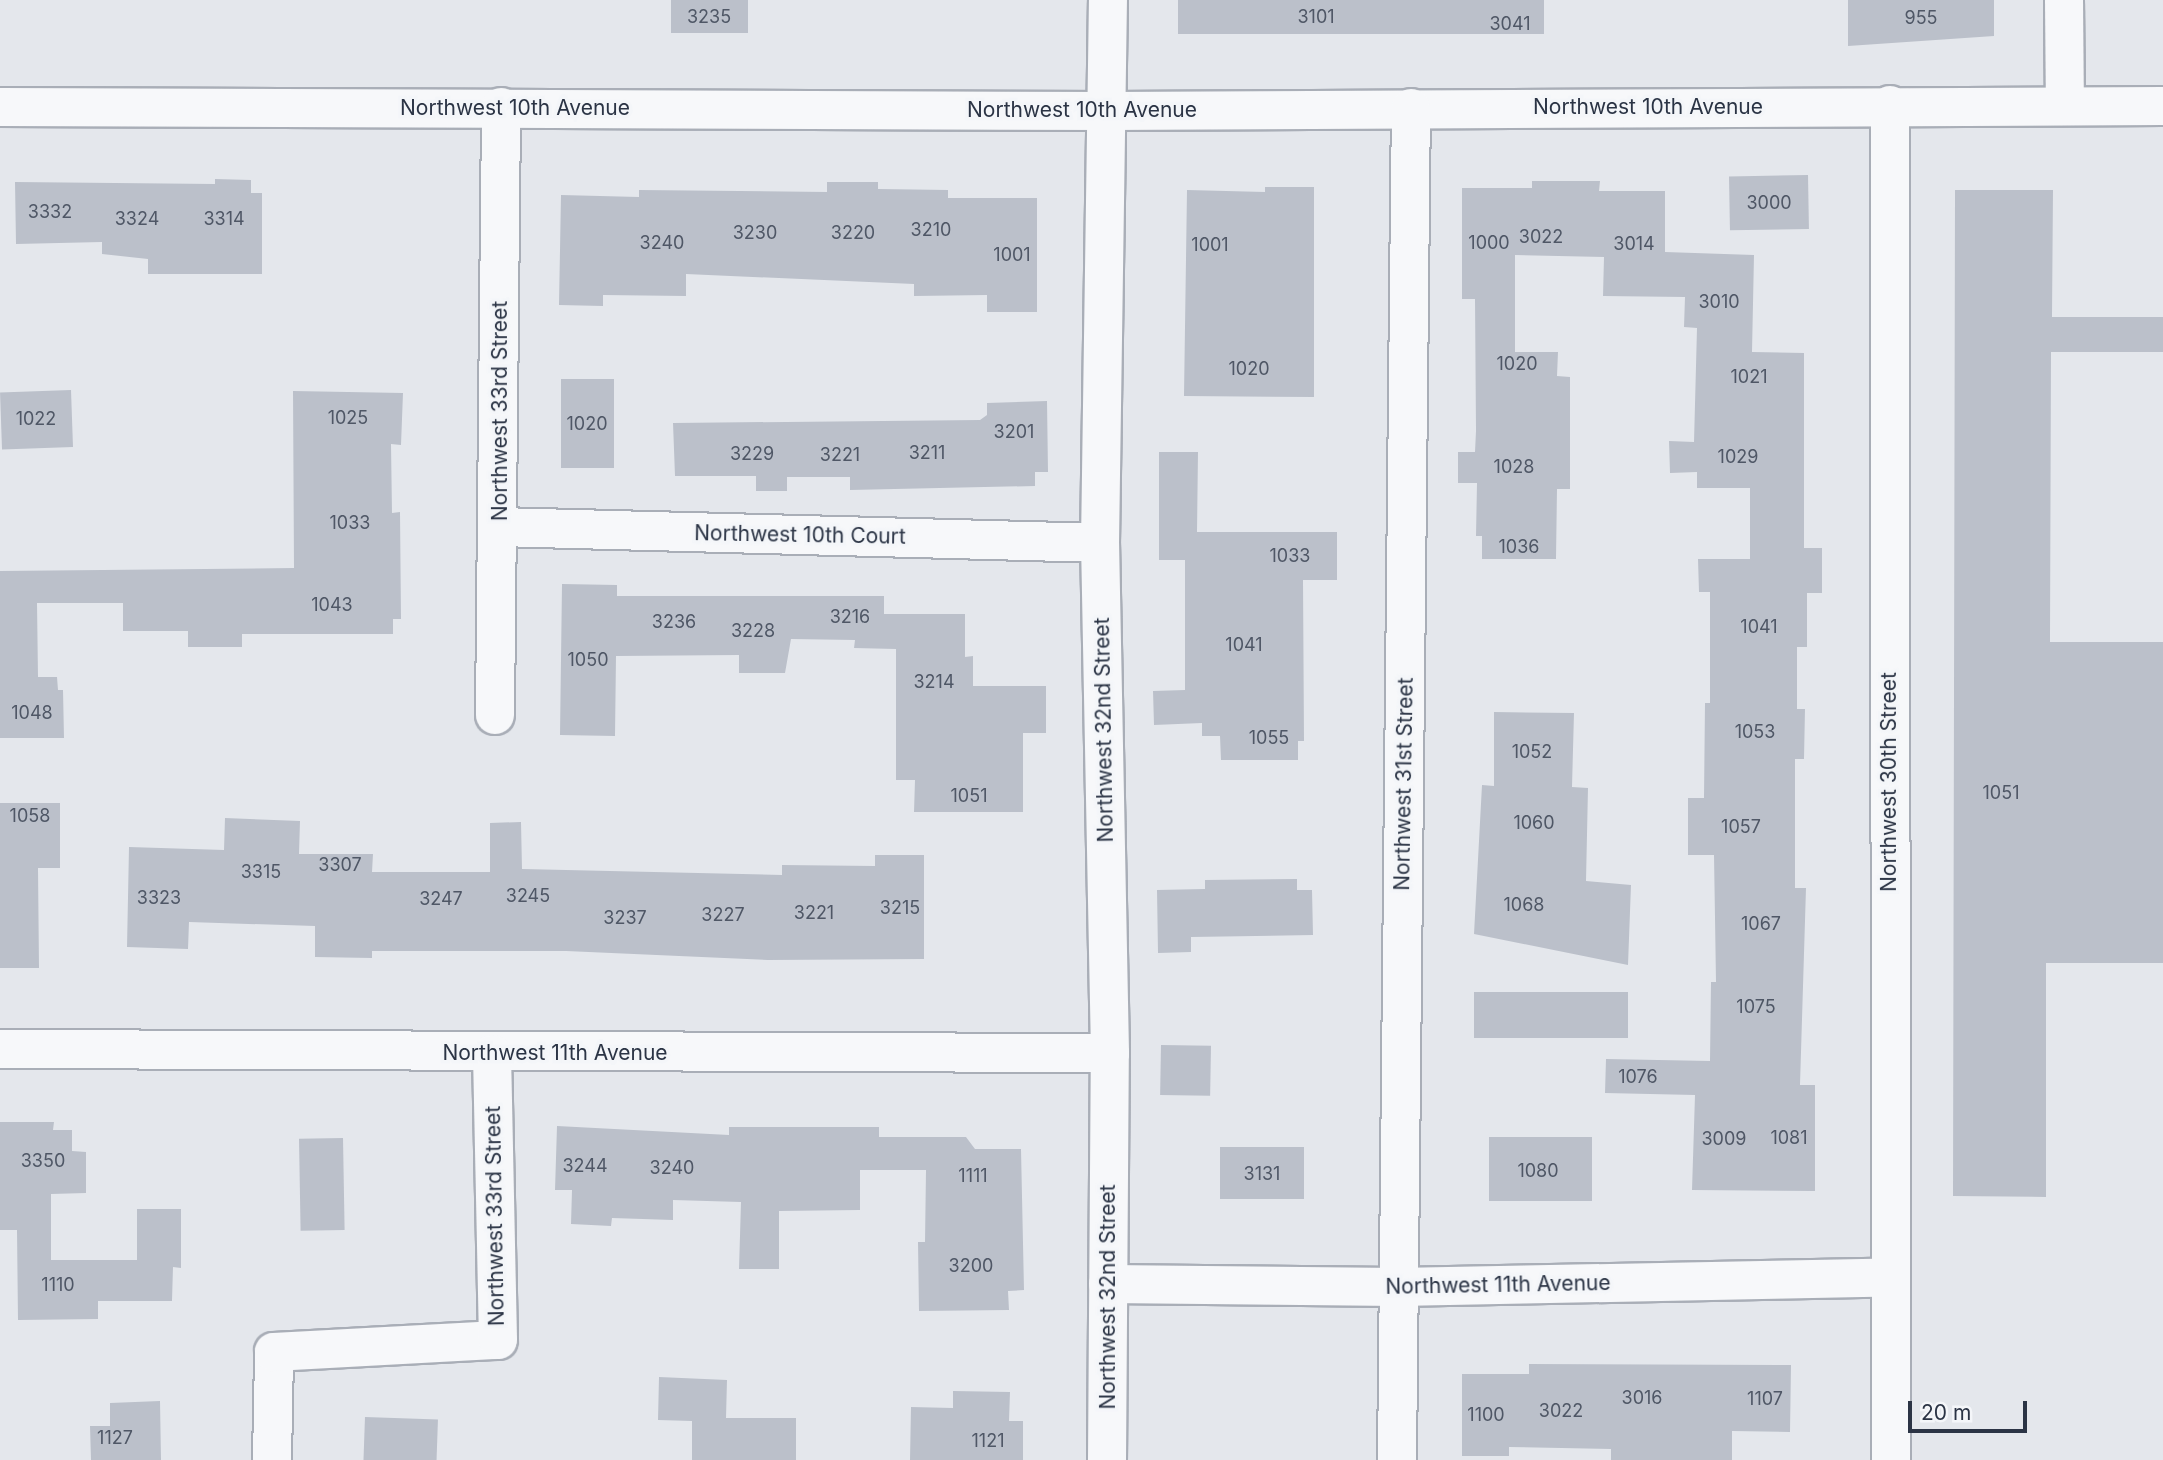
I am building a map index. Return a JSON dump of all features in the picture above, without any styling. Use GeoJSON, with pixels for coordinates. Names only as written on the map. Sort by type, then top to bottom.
{"type":"FeatureCollection","features":[{"type":"Feature","properties":{"kind":"street","name":"Northwest 32nd Street"},"geometry":{"type":"LineString","coordinates":[[1107,1460],[1110,1053],[1100,543],[1110,111],[1108,0]]}},
{"type":"Feature","properties":{"kind":"street"},"geometry":{"type":"LineString","coordinates":[[2064,0],[2065,106]]}},
{"type":"Feature","properties":{"kind":"street","name":"Northwest 10th Avenue"},"geometry":{"type":"LineString","coordinates":[[0,107],[1110,111],[1890,105],[2163,106]]}},
{"type":"Feature","properties":{"kind":"street","name":"Northwest 30th Street"},"geometry":{"type":"LineString","coordinates":[[1890,105],[1888,1278],[1891,1460]]}},
{"type":"Feature","properties":{"kind":"street","name":"Northwest 33rd Street"},"geometry":{"type":"LineString","coordinates":[[495,715],[499,527],[501,107]]}},
{"type":"Feature","properties":{"kind":"street","name":"Northwest 31st Street"},"geometry":{"type":"LineString","coordinates":[[1397,1460],[1411,108]]}},
{"type":"Feature","properties":{"kind":"street","name":"Northwest 10th Court"},"geometry":{"type":"LineString","coordinates":[[499,527],[1100,543]]}},
{"type":"Feature","properties":{"kind":"street","name":"Northwest 11th Avenue"},"geometry":{"type":"LineString","coordinates":[[0,1049],[492,1054],[1110,1053]]}},
{"type":"Feature","properties":{"kind":"street","name":"Northwest 33rd Street"},"geometry":{"type":"LineString","coordinates":[[272,1460],[274,1352],[498,1340],[492,1054]]}},
{"type":"Feature","properties":{"kind":"street","name":"Northwest 11th Avenue"},"geometry":{"type":"LineString","coordinates":[[1108,1284],[1398,1287],[1888,1278]]}},
{"type":"Feature","properties":{"kind":"building"},"geometry":{"type":"Polygon","coordinates":[[[671,0],[748,0],[748,33],[671,33],[671,0]]]}},
{"type":"Feature","properties":{"kind":"building"},"geometry":{"type":"Polygon","coordinates":[[[1178,0],[1544,0],[1544,34],[1178,34],[1178,0]]]}},
{"type":"Feature","properties":{"kind":"building"},"geometry":{"type":"Polygon","coordinates":[[[1848,0],[1994,0],[1994,36],[1848,46],[1848,0]]]}},
{"type":"Feature","properties":{"kind":"building"},"geometry":{"type":"Polygon","coordinates":[[[1808,175],[1809,229],[1730,230],[1729,176],[1808,175]]]}},
{"type":"Feature","properties":{"kind":"building"},"geometry":{"type":"Polygon","coordinates":[[[215,179],[251,180],[251,193],[262,193],[262,274],[148,274],[148,259],[102,254],[102,242],[16,244],[15,182],[215,184],[215,179]]]}},
{"type":"Feature","properties":{"kind":"building"},"geometry":{"type":"Polygon","coordinates":[[[1532,181],[1600,181],[1599,191],[1665,191],[1665,252],[1754,255],[1752,352],[1804,353],[1804,548],[1822,548],[1822,593],[1807,593],[1807,647],[1797,647],[1797,709],[1805,709],[1804,759],[1795,759],[1795,888],[1806,888],[1800,1085],[1815,1085],[1815,1191],[1692,1190],[1695,1095],[1605,1093],[1606,1059],[1710,1061],[1711,982],[1716,982],[1714,855],[1688,855],[1688,798],[1704,798],[1705,703],[1710,703],[1710,592],[1699,592],[1698,559],[1750,559],[1750,488],[1697,488],[1697,472],[1670,473],[1669,441],[1694,442],[1697,328],[1684,327],[1685,297],[1603,296],[1604,257],[1515,255],[1515,352],[1558,352],[1557,376],[1570,377],[1570,489],[1557,489],[1556,559],[1482,559],[1482,536],[1476,536],[1477,483],[1458,483],[1458,452],[1475,452],[1476,431],[1475,299],[1462,299],[1462,188],[1532,188],[1532,181]]]}},
{"type":"Feature","properties":{"kind":"building"},"geometry":{"type":"Polygon","coordinates":[[[827,182],[878,182],[878,189],[948,190],[948,198],[1037,198],[1037,312],[987,312],[987,295],[914,296],[914,284],[686,274],[686,296],[603,295],[603,306],[559,305],[561,195],[639,197],[639,190],[827,192],[827,182]]]}},
{"type":"Feature","properties":{"kind":"building"},"geometry":{"type":"Polygon","coordinates":[[[1265,187],[1314,187],[1314,397],[1184,396],[1187,190],[1265,192],[1265,187]]]}},
{"type":"Feature","properties":{"kind":"building"},"geometry":{"type":"Polygon","coordinates":[[[1955,190],[2053,190],[2052,317],[2163,317],[2163,352],[2051,352],[2050,642],[2163,642],[2163,963],[2046,963],[2046,1197],[1953,1196],[1955,190]]]}},
{"type":"Feature","properties":{"kind":"building"},"geometry":{"type":"Polygon","coordinates":[[[561,379],[614,379],[614,468],[561,468],[561,379]]]}},
{"type":"Feature","properties":{"kind":"building"},"geometry":{"type":"Polygon","coordinates":[[[71,390],[73,447],[2,449],[0,392],[71,390]]]}},
{"type":"Feature","properties":{"kind":"building"},"geometry":{"type":"Polygon","coordinates":[[[293,391],[403,393],[401,445],[391,444],[392,513],[400,512],[401,619],[393,619],[393,634],[242,634],[242,647],[188,647],[188,631],[123,631],[123,603],[37,603],[38,677],[57,677],[58,690],[63,690],[64,738],[0,738],[0,571],[294,568],[293,391]]]}},
{"type":"Feature","properties":{"kind":"building"},"geometry":{"type":"Polygon","coordinates":[[[1047,401],[1048,472],[1035,472],[1035,486],[850,490],[850,477],[787,477],[787,491],[756,491],[756,476],[675,476],[673,423],[980,420],[987,415],[987,403],[1047,401]]]}},
{"type":"Feature","properties":{"kind":"building"},"geometry":{"type":"Polygon","coordinates":[[[1159,452],[1198,452],[1197,532],[1337,532],[1337,580],[1303,580],[1304,741],[1298,741],[1298,760],[1221,760],[1220,736],[1202,736],[1202,723],[1154,725],[1153,691],[1185,690],[1185,560],[1159,560],[1159,452]]]}},
{"type":"Feature","properties":{"kind":"building"},"geometry":{"type":"Polygon","coordinates":[[[562,584],[617,585],[617,596],[884,596],[884,614],[965,614],[965,657],[973,656],[973,686],[1046,686],[1046,733],[1023,733],[1023,812],[914,812],[915,780],[896,780],[896,649],[854,648],[855,640],[791,639],[785,673],[739,673],[739,655],[616,656],[615,736],[560,735],[562,584]]]}},
{"type":"Feature","properties":{"kind":"building"},"geometry":{"type":"Polygon","coordinates":[[[1494,712],[1574,713],[1572,787],[1588,788],[1586,881],[1631,885],[1628,965],[1474,934],[1482,785],[1494,786],[1494,712]]]}},
{"type":"Feature","properties":{"kind":"building"},"geometry":{"type":"Polygon","coordinates":[[[0,803],[60,803],[60,868],[38,868],[39,968],[0,968],[0,803]]]}},
{"type":"Feature","properties":{"kind":"building"},"geometry":{"type":"Polygon","coordinates":[[[225,818],[300,821],[299,854],[373,854],[372,872],[490,872],[490,823],[521,822],[522,869],[782,875],[782,865],[875,866],[875,855],[924,855],[924,959],[768,960],[566,951],[372,951],[372,958],[315,957],[315,926],[189,922],[188,949],[127,947],[129,847],[224,850],[225,818]]]}},
{"type":"Feature","properties":{"kind":"building"},"geometry":{"type":"Polygon","coordinates":[[[1297,879],[1297,890],[1312,890],[1313,935],[1191,937],[1191,952],[1158,953],[1157,890],[1205,889],[1205,880],[1297,879]]]}},
{"type":"Feature","properties":{"kind":"building"},"geometry":{"type":"Polygon","coordinates":[[[1474,992],[1628,992],[1628,1038],[1474,1038],[1474,992]]]}},
{"type":"Feature","properties":{"kind":"building"},"geometry":{"type":"Polygon","coordinates":[[[1161,1045],[1211,1046],[1210,1096],[1160,1095],[1161,1045]]]}},
{"type":"Feature","properties":{"kind":"building"},"geometry":{"type":"Polygon","coordinates":[[[0,1122],[54,1122],[53,1130],[72,1130],[72,1151],[86,1152],[86,1193],[51,1194],[51,1260],[137,1260],[137,1209],[181,1209],[181,1268],[173,1267],[172,1301],[98,1301],[98,1319],[18,1320],[17,1230],[0,1230],[0,1122]]]}},
{"type":"Feature","properties":{"kind":"building"},"geometry":{"type":"Polygon","coordinates":[[[557,1126],[729,1135],[729,1127],[879,1127],[879,1137],[966,1137],[975,1149],[1021,1149],[1024,1290],[1008,1291],[1009,1310],[919,1311],[918,1242],[925,1242],[926,1170],[860,1170],[860,1210],[779,1211],[779,1269],[739,1269],[741,1202],[673,1200],[673,1220],[612,1218],[611,1226],[571,1224],[572,1190],[555,1190],[557,1126]]]}},
{"type":"Feature","properties":{"kind":"building"},"geometry":{"type":"Polygon","coordinates":[[[1489,1137],[1592,1137],[1592,1201],[1489,1201],[1489,1137]]]}},
{"type":"Feature","properties":{"kind":"building"},"geometry":{"type":"Polygon","coordinates":[[[343,1138],[345,1230],[301,1231],[299,1139],[343,1138]]]}},
{"type":"Feature","properties":{"kind":"building"},"geometry":{"type":"Polygon","coordinates":[[[1220,1147],[1304,1147],[1304,1199],[1220,1199],[1220,1147]]]}},
{"type":"Feature","properties":{"kind":"building"},"geometry":{"type":"Polygon","coordinates":[[[1529,1364],[1791,1365],[1790,1432],[1732,1431],[1732,1460],[1611,1460],[1611,1449],[1509,1447],[1509,1456],[1462,1456],[1462,1374],[1529,1374],[1529,1364]]]}},
{"type":"Feature","properties":{"kind":"building"},"geometry":{"type":"Polygon","coordinates":[[[659,1377],[727,1380],[726,1418],[796,1418],[796,1460],[692,1460],[692,1421],[658,1420],[659,1377]]]}},
{"type":"Feature","properties":{"kind":"building"},"geometry":{"type":"Polygon","coordinates":[[[953,1391],[1010,1392],[1009,1421],[1023,1421],[1023,1460],[910,1460],[911,1407],[953,1408],[953,1391]]]}},
{"type":"Feature","properties":{"kind":"building"},"geometry":{"type":"Polygon","coordinates":[[[160,1401],[161,1460],[91,1460],[90,1426],[110,1426],[110,1403],[160,1401]]]}},
{"type":"Feature","properties":{"kind":"building"},"geometry":{"type":"Polygon","coordinates":[[[365,1417],[438,1420],[437,1460],[363,1460],[365,1417]]]}}]}
